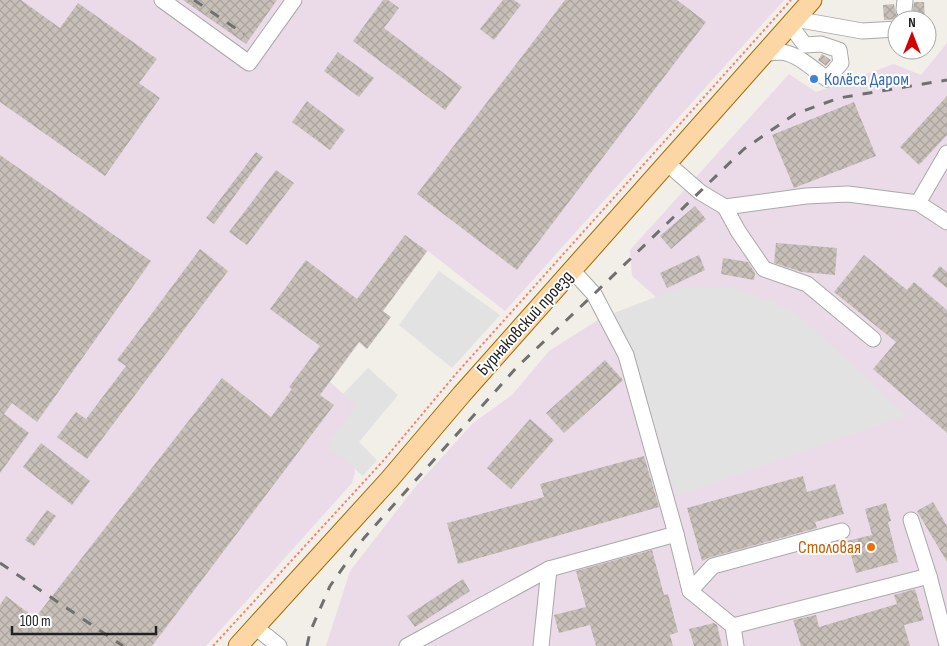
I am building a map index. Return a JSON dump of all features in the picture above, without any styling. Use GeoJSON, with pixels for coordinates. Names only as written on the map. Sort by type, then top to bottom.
{"type":"FeatureCollection","features":[{"type":"Feature","properties":{"kind":"main road","name":"Бурнаковский проезд"},"geometry":{"type":"LineString","coordinates":[[238,646],[389,480],[462,394],[812,0]]}},
{"type":"Feature","properties":{"kind":"lane"},"geometry":{"type":"LineString","coordinates":[[162,0],[249,63],[294,0]]}},
{"type":"Feature","properties":{"kind":"lane"},"geometry":{"type":"LineString","coordinates":[[792,22],[862,31],[887,22]]}},
{"type":"Feature","properties":{"kind":"lane"},"geometry":{"type":"LineString","coordinates":[[766,53],[783,52],[802,60],[827,79],[841,63],[840,50],[821,44],[805,45],[792,22]]}},
{"type":"Feature","properties":{"kind":"lane"},"geometry":{"type":"LineString","coordinates":[[918,203],[947,153]]}},
{"type":"Feature","properties":{"kind":"lane"},"geometry":{"type":"LineString","coordinates":[[668,164],[700,192],[725,207],[738,231],[764,269],[807,284],[874,339]]}},
{"type":"Feature","properties":{"kind":"lane"},"geometry":{"type":"LineString","coordinates":[[725,207],[806,196],[848,194],[918,203],[947,222]]}},
{"type":"Feature","properties":{"kind":"lane"},"geometry":{"type":"LineString","coordinates":[[572,270],[594,294],[603,308],[609,325],[626,355],[690,591],[733,626],[736,646]]}},
{"type":"Feature","properties":{"kind":"lane"},"geometry":{"type":"LineString","coordinates":[[911,520],[929,576],[941,605],[947,645]]}},
{"type":"Feature","properties":{"kind":"lane"},"geometry":{"type":"LineString","coordinates":[[690,591],[713,566],[842,531]]}},
{"type":"Feature","properties":{"kind":"lane"},"geometry":{"type":"LineString","coordinates":[[407,646],[549,569],[676,534]]}},
{"type":"Feature","properties":{"kind":"lane"},"geometry":{"type":"LineString","coordinates":[[540,646],[549,569]]}},
{"type":"Feature","properties":{"kind":"lane"},"geometry":{"type":"LineString","coordinates":[[733,626],[929,576]]}},
{"type":"Feature","properties":{"kind":"lane"},"geometry":{"type":"LineString","coordinates":[[255,627],[279,646]]}},
{"type":"Feature","properties":{"kind":"path"},"geometry":{"type":"LineString","coordinates":[[213,646],[383,461],[454,375],[791,0]]}},
{"type":"Feature","properties":{"kind":"shaded area"},"geometry":{"type":"Polygon","coordinates":[[[0,0],[784,0],[505,311],[428,251],[330,382],[356,405],[355,473],[352,483],[206,646],[0,646],[0,0]]]}},
{"type":"Feature","properties":{"kind":"shaded area"},"geometry":{"type":"Polygon","coordinates":[[[947,43],[947,646],[326,646],[350,571],[416,486],[473,423],[512,395],[549,351],[601,318],[656,297],[632,276],[630,250],[789,74],[816,92],[894,64],[921,75],[933,60],[937,60],[937,55],[947,43]]]}},
{"type":"Feature","properties":{"kind":"shaded area"},"geometry":{"type":"Polygon","coordinates":[[[439,271],[500,315],[452,368],[399,325],[439,271]]]}},
{"type":"Feature","properties":{"kind":"shaded area"},"geometry":{"type":"Polygon","coordinates":[[[729,287],[771,301],[797,314],[906,415],[677,496],[633,358],[615,313],[680,288],[729,287]]]}},
{"type":"Feature","properties":{"kind":"shaded area"},"geometry":{"type":"Polygon","coordinates":[[[368,368],[398,395],[359,442],[377,460],[363,476],[327,445],[356,405],[343,394],[368,368]]]}},
{"type":"Feature","properties":{"kind":"building"},"geometry":{"type":"Polygon","coordinates":[[[0,0],[21,0],[60,28],[78,3],[157,59],[139,83],[160,98],[105,176],[0,102],[0,0]]]}},
{"type":"Feature","properties":{"kind":"building"},"geometry":{"type":"Polygon","coordinates":[[[183,0],[277,0],[246,44],[183,0]]]}},
{"type":"Feature","properties":{"kind":"building"},"geometry":{"type":"Polygon","coordinates":[[[383,0],[388,0],[399,8],[384,28],[462,87],[445,110],[353,41],[383,0]]]}},
{"type":"Feature","properties":{"kind":"building"},"geometry":{"type":"Polygon","coordinates":[[[503,0],[514,0],[521,5],[494,40],[480,29],[503,0]]]}},
{"type":"Feature","properties":{"kind":"building"},"geometry":{"type":"Polygon","coordinates":[[[565,0],[677,0],[706,22],[517,270],[417,194],[565,0]]]}},
{"type":"Feature","properties":{"kind":"building"},"geometry":{"type":"Polygon","coordinates":[[[914,2],[924,2],[924,10],[913,10],[914,2]]]}},
{"type":"Feature","properties":{"kind":"building"},"geometry":{"type":"Polygon","coordinates":[[[894,4],[895,10],[887,10],[887,20],[884,20],[883,5],[894,4]]]}},
{"type":"Feature","properties":{"kind":"building"},"geometry":{"type":"Polygon","coordinates":[[[338,52],[374,78],[359,97],[324,71],[338,52]]]}},
{"type":"Feature","properties":{"kind":"building"},"geometry":{"type":"Polygon","coordinates":[[[822,54],[831,60],[826,66],[818,60],[822,54]]]}},
{"type":"Feature","properties":{"kind":"building"},"geometry":{"type":"Polygon","coordinates":[[[947,96],[947,135],[919,165],[900,147],[947,96]]]}},
{"type":"Feature","properties":{"kind":"building"},"geometry":{"type":"Polygon","coordinates":[[[307,101],[345,130],[330,150],[292,122],[307,101]]]}},
{"type":"Feature","properties":{"kind":"building"},"geometry":{"type":"Polygon","coordinates":[[[854,102],[876,156],[794,188],[772,135],[854,102]]]}},
{"type":"Feature","properties":{"kind":"building"},"geometry":{"type":"Polygon","coordinates":[[[256,152],[263,157],[214,224],[206,218],[256,152]]]}},
{"type":"Feature","properties":{"kind":"building"},"geometry":{"type":"Polygon","coordinates":[[[0,155],[151,261],[37,422],[12,403],[4,414],[29,433],[0,473],[0,155]]]}},
{"type":"Feature","properties":{"kind":"building"},"geometry":{"type":"Polygon","coordinates":[[[276,170],[294,183],[247,245],[229,232],[276,170]]]}},
{"type":"Feature","properties":{"kind":"building"},"geometry":{"type":"Polygon","coordinates":[[[695,206],[706,219],[671,249],[660,236],[695,206]]]}},
{"type":"Feature","properties":{"kind":"building"},"geometry":{"type":"Polygon","coordinates":[[[405,235],[427,251],[383,311],[391,317],[367,349],[359,342],[320,395],[334,405],[152,646],[0,646],[0,605],[6,596],[35,618],[222,378],[271,417],[292,389],[289,387],[320,346],[270,309],[306,260],[357,299],[405,235]]]}},
{"type":"Feature","properties":{"kind":"building"},"geometry":{"type":"Polygon","coordinates":[[[776,243],[837,248],[835,275],[802,272],[774,263],[776,243]]]}},
{"type":"Feature","properties":{"kind":"building"},"geometry":{"type":"Polygon","coordinates":[[[200,249],[228,271],[87,459],[57,437],[76,412],[86,419],[126,366],[117,360],[200,249]]]}},
{"type":"Feature","properties":{"kind":"building"},"geometry":{"type":"Polygon","coordinates":[[[699,255],[705,270],[667,288],[660,273],[699,255]]]}},
{"type":"Feature","properties":{"kind":"building"},"geometry":{"type":"Polygon","coordinates":[[[864,255],[907,290],[914,282],[947,310],[947,433],[873,369],[896,342],[834,292],[864,255]]]}},
{"type":"Feature","properties":{"kind":"building"},"geometry":{"type":"Polygon","coordinates":[[[723,258],[748,262],[755,273],[754,280],[721,274],[723,258]]]}},
{"type":"Feature","properties":{"kind":"building"},"geometry":{"type":"Polygon","coordinates":[[[940,266],[947,272],[947,288],[932,276],[940,266]]]}},
{"type":"Feature","properties":{"kind":"building"},"geometry":{"type":"Polygon","coordinates":[[[605,360],[623,380],[564,433],[546,413],[605,360]]]}},
{"type":"Feature","properties":{"kind":"building"},"geometry":{"type":"Polygon","coordinates":[[[530,419],[554,440],[511,489],[487,468],[530,419]]]}},
{"type":"Feature","properties":{"kind":"building"},"geometry":{"type":"Polygon","coordinates":[[[41,443],[90,481],[72,505],[23,467],[41,443]]]}},
{"type":"Feature","properties":{"kind":"building"},"geometry":{"type":"Polygon","coordinates":[[[644,456],[659,507],[458,564],[447,523],[544,497],[540,484],[644,456]]]}},
{"type":"Feature","properties":{"kind":"building"},"geometry":{"type":"Polygon","coordinates":[[[803,476],[807,492],[835,484],[844,514],[815,522],[817,528],[702,561],[687,508],[803,476]]]}},
{"type":"Feature","properties":{"kind":"building"},"geometry":{"type":"Polygon","coordinates":[[[933,502],[947,526],[947,562],[917,511],[933,502]]]}},
{"type":"Feature","properties":{"kind":"building"},"geometry":{"type":"Polygon","coordinates":[[[886,503],[891,521],[888,522],[898,562],[856,573],[847,541],[872,535],[865,509],[886,503]]]}},
{"type":"Feature","properties":{"kind":"building"},"geometry":{"type":"Polygon","coordinates":[[[47,510],[56,516],[34,546],[25,540],[47,510]]]}},
{"type":"Feature","properties":{"kind":"building"},"geometry":{"type":"Polygon","coordinates":[[[652,550],[664,595],[668,594],[678,632],[670,635],[673,646],[596,646],[590,625],[559,633],[554,615],[586,607],[576,571],[652,550]]]}},
{"type":"Feature","properties":{"kind":"building"},"geometry":{"type":"Polygon","coordinates":[[[463,579],[470,591],[415,627],[407,616],[463,579]]]}},
{"type":"Feature","properties":{"kind":"building"},"geometry":{"type":"Polygon","coordinates":[[[915,589],[924,620],[904,625],[910,646],[801,646],[793,620],[816,615],[819,627],[897,604],[894,595],[915,589]]]}},
{"type":"Feature","properties":{"kind":"building"},"geometry":{"type":"Polygon","coordinates":[[[714,623],[717,625],[722,646],[694,646],[689,629],[714,623]]]}},
{"type":"Feature","properties":{"kind":"railway"},"geometry":{"type":"LineString","coordinates":[[194,0],[244,34]]}},
{"type":"Feature","properties":{"kind":"railway"},"geometry":{"type":"LineString","coordinates":[[307,646],[310,632],[330,586],[364,538],[517,367],[744,149],[795,114],[839,98],[947,80]]}},
{"type":"Feature","properties":{"kind":"railway"},"geometry":{"type":"LineString","coordinates":[[0,563],[123,646]]}},
{"type":"Feature","properties":{"kind":"place","name":"Колёса Даром"},"geometry":{"type":"Point","coordinates":[814,79]}},
{"type":"Feature","properties":{"kind":"place","name":"Столовая"},"geometry":{"type":"Point","coordinates":[871,547]}}]}
